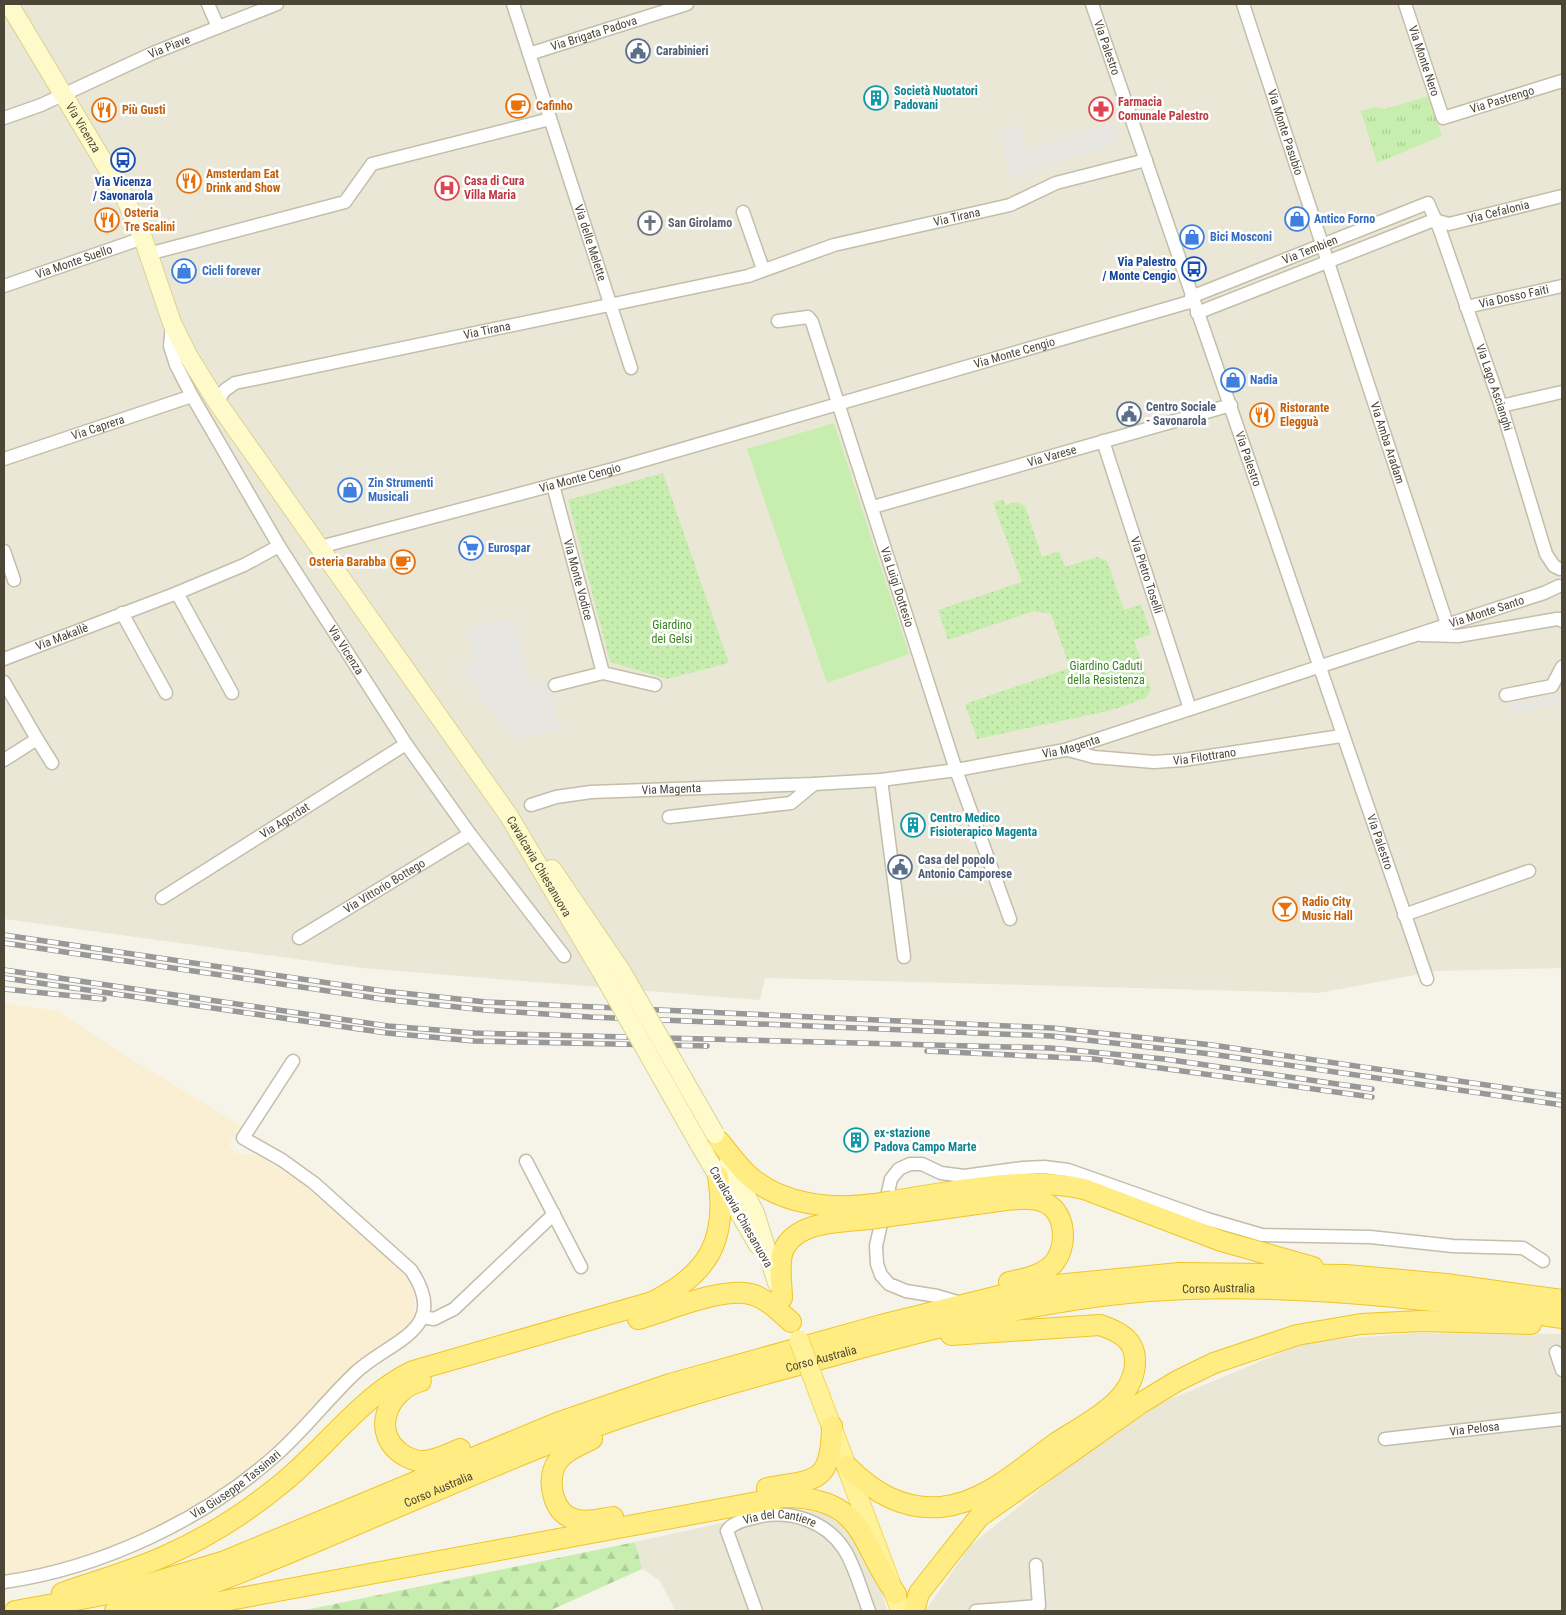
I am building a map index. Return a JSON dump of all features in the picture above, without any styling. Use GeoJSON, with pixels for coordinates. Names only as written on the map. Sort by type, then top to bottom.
{"type":"FeatureCollection","features":[{"type":"Feature","properties":{"kind":"highway"},"geometry":{"type":"LineString","coordinates":[[717,1138],[747,1174],[778,1194],[796,1200],[841,1207],[882,1210],[1026,1198],[1043,1201],[1057,1215],[1064,1233],[1061,1254],[1050,1266],[1030,1277],[993,1285],[963,1304]]}},
{"type":"Feature","properties":{"kind":"highway"},"geometry":{"type":"LineString","coordinates":[[4,1606],[60,1593],[112,1576],[165,1556],[214,1531],[280,1485],[374,1396],[396,1379],[413,1371],[652,1302],[676,1290],[701,1268],[713,1248],[721,1219],[721,1197],[718,1176]]}},
{"type":"Feature","properties":{"kind":"highway"},"geometry":{"type":"LineString","coordinates":[[782,1298],[783,1252],[794,1238],[814,1226],[1002,1186],[1066,1185],[1084,1189],[1220,1241],[1280,1259],[1346,1275]]}},
{"type":"Feature","properties":{"kind":"highway","name":"Corso Australia"},"geometry":{"type":"LineString","coordinates":[[15,1611],[124,1591],[225,1561],[557,1423],[670,1384],[880,1325],[963,1304],[1056,1285],[1179,1273],[1346,1275],[1446,1284],[1562,1300]]}},
{"type":"Feature","properties":{"kind":"highway","name":"Corso Australia"},"geometry":{"type":"LineString","coordinates":[[116,1611],[176,1595],[277,1558],[610,1420],[746,1379],[886,1341],[1003,1313],[1058,1303],[1182,1289],[1248,1288],[1376,1293],[1562,1318]]}},
{"type":"Feature","properties":{"kind":"highway"},"geometry":{"type":"LineString","coordinates":[[670,1384],[582,1402],[445,1455],[423,1461],[411,1460],[394,1448],[385,1430],[384,1419],[387,1407],[403,1390],[415,1383],[706,1299],[736,1293],[753,1294],[767,1301],[791,1322]]}},
{"type":"Feature","properties":{"kind":"highway"},"geometry":{"type":"LineString","coordinates":[[914,1611],[919,1594],[979,1517],[1140,1402],[1214,1363],[1297,1336],[1361,1324],[1394,1321],[1562,1324]]}},
{"type":"Feature","properties":{"kind":"highway"},"geometry":{"type":"LineString","coordinates":[[847,1466],[874,1490],[904,1504],[942,1507],[975,1498],[1115,1402],[1126,1392],[1133,1380],[1136,1367],[1135,1350],[1129,1340],[1117,1331],[1100,1325],[886,1341]]}},
{"type":"Feature","properties":{"kind":"highway"},"geometry":{"type":"LineString","coordinates":[[746,1379],[688,1406],[594,1438],[569,1450],[555,1466],[551,1484],[553,1496],[558,1506],[572,1519],[590,1521],[811,1480],[822,1473],[829,1464],[832,1426]]}},
{"type":"Feature","properties":{"kind":"highway"},"geometry":{"type":"LineString","coordinates":[[170,1611],[785,1498],[817,1499],[848,1515],[864,1534],[881,1574],[899,1603]]}},
{"type":"Feature","properties":{"kind":"main road","name":"Via Vicenza"},"geometry":{"type":"LineString","coordinates":[[8,4],[121,190],[146,246],[172,323],[189,357],[217,402],[509,816]]}},
{"type":"Feature","properties":{"kind":"main road","name":"Cavalcavia Chiesanuova"},"geometry":{"type":"LineString","coordinates":[[509,816],[546,860],[622,972],[717,1138],[755,1213],[782,1298],[899,1603]]}},
{"type":"Feature","properties":{"kind":"main road","name":"Cavalcavia Chiesanuova"},"geometry":{"type":"LineString","coordinates":[[509,816],[605,978],[775,1276]]}},
{"type":"Feature","properties":{"kind":"street"},"geometry":{"type":"LineString","coordinates":[[208,4],[218,27]]}},
{"type":"Feature","properties":{"kind":"street","name":"Via Piave"},"geometry":{"type":"LineString","coordinates":[[4,118],[63,95],[153,53],[277,4]]}},
{"type":"Feature","properties":{"kind":"street","name":"Via delle Melette"},"geometry":{"type":"LineString","coordinates":[[513,4],[631,368]]}},
{"type":"Feature","properties":{"kind":"street","name":"Via Brigata Padova"},"geometry":{"type":"LineString","coordinates":[[529,54],[687,4]]}},
{"type":"Feature","properties":{"kind":"street","name":"Via Palestro"},"geometry":{"type":"LineString","coordinates":[[1092,4],[1320,666],[1341,736],[1427,979]]}},
{"type":"Feature","properties":{"kind":"street","name":"Via Monte Pasubio"},"geometry":{"type":"LineString","coordinates":[[1243,4],[1327,262]]}},
{"type":"Feature","properties":{"kind":"street","name":"Via Monte Nero"},"geometry":{"type":"LineString","coordinates":[[1405,4],[1443,118]]}},
{"type":"Feature","properties":{"kind":"street","name":"Via Pastrengo"},"geometry":{"type":"LineString","coordinates":[[1443,118],[1562,81]]}},
{"type":"Feature","properties":{"kind":"street"},"geometry":{"type":"LineString","coordinates":[[146,246],[345,202],[372,164],[550,119]]}},
{"type":"Feature","properties":{"kind":"street","name":"Via Tirana"},"geometry":{"type":"LineString","coordinates":[[217,402],[229,385],[748,276],[763,269],[868,236],[1010,205],[1056,183],[1146,160]]}},
{"type":"Feature","properties":{"kind":"street","name":"Via Cefalonia"},"geometry":{"type":"LineString","coordinates":[[1434,220],[1449,224],[1562,196]]}},
{"type":"Feature","properties":{"kind":"street","name":"Via Tembien"},"geometry":{"type":"LineString","coordinates":[[1194,304],[1322,246],[1428,203]]}},
{"type":"Feature","properties":{"kind":"street","name":"Via Lago Ascianghi"},"geometry":{"type":"LineString","coordinates":[[1428,203],[1440,230],[1501,406],[1546,554],[1554,566],[1561,568]]}},
{"type":"Feature","properties":{"kind":"street"},"geometry":{"type":"LineString","coordinates":[[743,212],[763,269]]}},
{"type":"Feature","properties":{"kind":"street","name":"Via Tembien"},"geometry":{"type":"LineString","coordinates":[[1194,304],[1327,262],[1434,220]]}},
{"type":"Feature","properties":{"kind":"street","name":"Via Monte Suello"},"geometry":{"type":"LineString","coordinates":[[4,286],[146,246]]}},
{"type":"Feature","properties":{"kind":"street","name":"Via Amba Aradam"},"geometry":{"type":"LineString","coordinates":[[1327,262],[1447,624]]}},
{"type":"Feature","properties":{"kind":"street","name":"Via Dosso Faiti"},"geometry":{"type":"LineString","coordinates":[[1466,307],[1562,286]]}},
{"type":"Feature","properties":{"kind":"street","name":"Via Monte Cengio"},"geometry":{"type":"LineString","coordinates":[[320,547],[553,485],[837,403],[1194,304]]}},
{"type":"Feature","properties":{"kind":"street"},"geometry":{"type":"LineString","coordinates":[[778,321],[799,317],[811,319],[837,403]]}},
{"type":"Feature","properties":{"kind":"street","name":"Via Vicenza"},"geometry":{"type":"LineString","coordinates":[[172,323],[170,346],[176,365],[279,546],[406,744],[470,834],[564,956]]}},
{"type":"Feature","properties":{"kind":"street"},"geometry":{"type":"LineString","coordinates":[[1501,406],[1562,392]]}},
{"type":"Feature","properties":{"kind":"street","name":"Via Caprera"},"geometry":{"type":"LineString","coordinates":[[4,459],[192,396]]}},
{"type":"Feature","properties":{"kind":"street","name":"Via Luigi Dottesio"},"geometry":{"type":"LineString","coordinates":[[837,403],[873,507],[956,770],[1010,919]]}},
{"type":"Feature","properties":{"kind":"street","name":"Via Varese"},"geometry":{"type":"LineString","coordinates":[[873,507],[1231,405]]}},
{"type":"Feature","properties":{"kind":"street","name":"Via Pietro Toselli"},"geometry":{"type":"LineString","coordinates":[[1103,441],[1190,709]]}},
{"type":"Feature","properties":{"kind":"street","name":"Via Monte Vodice"},"geometry":{"type":"LineString","coordinates":[[553,485],[603,673]]}},
{"type":"Feature","properties":{"kind":"street","name":"Via Makallè"},"geometry":{"type":"LineString","coordinates":[[4,659],[177,593],[244,565],[279,546]]}},
{"type":"Feature","properties":{"kind":"street"},"geometry":{"type":"LineString","coordinates":[[4,551],[14,580]]}},
{"type":"Feature","properties":{"kind":"street","name":"Via Monte Santo"},"geometry":{"type":"LineString","coordinates":[[1320,666],[1414,634],[1561,588],[1561,568]]}},
{"type":"Feature","properties":{"kind":"street"},"geometry":{"type":"LineString","coordinates":[[177,593],[232,693]]}},
{"type":"Feature","properties":{"kind":"street"},"geometry":{"type":"LineString","coordinates":[[122,613],[166,693]]}},
{"type":"Feature","properties":{"kind":"street","name":"Via Monte Santo"},"geometry":{"type":"LineString","coordinates":[[1414,634],[1458,636],[1560,620]]}},
{"type":"Feature","properties":{"kind":"street","name":"Via Magenta"},"geometry":{"type":"LineString","coordinates":[[531,805],[556,798],[591,792],[881,780],[956,770],[1065,750],[1320,666]]}},
{"type":"Feature","properties":{"kind":"street"},"geometry":{"type":"LineString","coordinates":[[1506,695],[1552,686],[1562,666]]}},
{"type":"Feature","properties":{"kind":"street"},"geometry":{"type":"LineString","coordinates":[[555,685],[603,673],[655,685]]}},
{"type":"Feature","properties":{"kind":"street"},"geometry":{"type":"LineString","coordinates":[[4,682],[52,763]]}},
{"type":"Feature","properties":{"kind":"street","name":"Via Filottrano"},"geometry":{"type":"LineString","coordinates":[[1065,750],[1094,757],[1154,762],[1184,760],[1341,736]]}},
{"type":"Feature","properties":{"kind":"street"},"geometry":{"type":"LineString","coordinates":[[4,760],[37,739]]}},
{"type":"Feature","properties":{"kind":"street","name":"Via Agordat"},"geometry":{"type":"LineString","coordinates":[[162,898],[406,744]]}},
{"type":"Feature","properties":{"kind":"street"},"geometry":{"type":"LineString","coordinates":[[881,780],[904,957]]}},
{"type":"Feature","properties":{"kind":"street","name":"Via Magenta"},"geometry":{"type":"LineString","coordinates":[[668,817],[791,803],[814,784]]}},
{"type":"Feature","properties":{"kind":"street","name":"Via Vittorio Bottego"},"geometry":{"type":"LineString","coordinates":[[299,938],[470,834]]}},
{"type":"Feature","properties":{"kind":"street"},"geometry":{"type":"LineString","coordinates":[[1404,915],[1529,871]]}},
{"type":"Feature","properties":{"kind":"street"},"geometry":{"type":"LineString","coordinates":[[293,1061],[243,1138],[282,1160],[314,1183],[411,1270],[421,1285],[422,1317],[434,1319],[454,1309],[554,1214]]}},
{"type":"Feature","properties":{"kind":"street"},"geometry":{"type":"LineString","coordinates":[[526,1161],[581,1267]]}},
{"type":"Feature","properties":{"kind":"street","name":"Corso Australia"},"geometry":{"type":"LineString","coordinates":[[963,1304],[937,1296],[906,1291],[889,1284],[877,1264],[876,1246],[891,1178],[899,1169],[910,1164],[922,1164],[941,1173],[964,1176],[1023,1168],[1044,1167],[1068,1170],[1207,1219],[1262,1235],[1370,1237],[1454,1246],[1523,1248],[1543,1261]]}},
{"type":"Feature","properties":{"kind":"street","name":"Via Giuseppe Tassinari"},"geometry":{"type":"LineString","coordinates":[[4,1582],[66,1569],[126,1548],[173,1525],[219,1498],[274,1457],[297,1436],[356,1372],[414,1331],[422,1317]]}},
{"type":"Feature","properties":{"kind":"street"},"geometry":{"type":"LineString","coordinates":[[1556,1352],[1562,1370]]}},
{"type":"Feature","properties":{"kind":"street","name":"Via Pelosa"},"geometry":{"type":"LineString","coordinates":[[1386,1439],[1562,1420]]}},
{"type":"Feature","properties":{"kind":"street","name":"Via del Cantiere"},"geometry":{"type":"LineString","coordinates":[[756,1611],[727,1531],[730,1526],[741,1522],[782,1514],[820,1524],[838,1538],[850,1561],[869,1611]]}},
{"type":"Feature","properties":{"kind":"street"},"geometry":{"type":"LineString","coordinates":[[976,1611],[1039,1606],[1036,1565]]}},
{"type":"Feature","properties":{"kind":"shaded area"},"geometry":{"type":"Polygon","coordinates":[[[4,4],[1562,4],[1562,968],[1436,971],[1319,993],[765,978],[760,1000],[362,968],[4,919],[4,4]]]}},
{"type":"Feature","properties":{"kind":"shaded area"},"geometry":{"type":"Polygon","coordinates":[[[1114,122],[1120,142],[1012,177],[997,133],[1019,126],[1027,150],[1114,122]]]}},
{"type":"Feature","properties":{"kind":"shaded area"},"geometry":{"type":"Polygon","coordinates":[[[513,617],[531,685],[549,681],[561,729],[513,739],[461,671],[474,660],[466,629],[513,617]]]}},
{"type":"Feature","properties":{"kind":"shaded area"},"geometry":{"type":"Polygon","coordinates":[[[1562,694],[1562,703],[1512,713],[1510,704],[1562,694]]]}},
{"type":"Feature","properties":{"kind":"shaded area"},"geometry":{"type":"Polygon","coordinates":[[[4,1003],[58,1011],[131,1059],[242,1126],[229,1144],[236,1154],[256,1154],[299,1181],[401,1270],[415,1292],[413,1320],[404,1334],[246,1475],[184,1518],[64,1566],[4,1578],[4,1003]]]}},
{"type":"Feature","properties":{"kind":"shaded area"},"geometry":{"type":"Polygon","coordinates":[[[1412,1333],[1562,1334],[1562,1611],[925,1611],[971,1545],[1074,1462],[1161,1403],[1307,1342],[1412,1333]]]}},
{"type":"Feature","properties":{"kind":"shaded area"},"geometry":{"type":"Polygon","coordinates":[[[800,1510],[835,1515],[862,1550],[881,1588],[887,1611],[676,1611],[659,1580],[642,1569],[635,1542],[739,1519],[800,1510]]]}},
{"type":"Feature","properties":{"kind":"green space"},"geometry":{"type":"Polygon","coordinates":[[[1428,96],[1442,136],[1377,163],[1361,111],[1376,107],[1385,109],[1428,96]]]}},
{"type":"Feature","properties":{"kind":"green space"},"geometry":{"type":"Polygon","coordinates":[[[834,423],[909,654],[827,683],[747,449],[834,423]]]}},
{"type":"Feature","properties":{"kind":"green space","name":"Giardino dei Gelsi"},"geometry":{"type":"Polygon","coordinates":[[[663,473],[729,663],[667,679],[610,662],[568,500],[663,473]]]}},
{"type":"Feature","properties":{"kind":"green space","name":"Giardino Caduti della Resistenza"},"geometry":{"type":"Polygon","coordinates":[[[1003,499],[1006,505],[1016,502],[1025,506],[1042,557],[1059,551],[1065,567],[1097,557],[1107,561],[1124,610],[1141,604],[1151,634],[1134,640],[1151,690],[1146,698],[1112,710],[977,739],[965,704],[1070,668],[1051,614],[1034,611],[948,640],[938,610],[1022,582],[993,503],[1003,499]]]}},
{"type":"Feature","properties":{"kind":"green space"},"geometry":{"type":"Polygon","coordinates":[[[635,1542],[642,1569],[549,1611],[301,1611],[635,1542]]]}},
{"type":"Feature","properties":{"kind":"railway"},"geometry":{"type":"LineString","coordinates":[[4,935],[383,991],[486,1002],[1052,1028],[1212,1045],[1562,1096]]}},
{"type":"Feature","properties":{"kind":"railway"},"geometry":{"type":"LineString","coordinates":[[4,943],[382,999],[485,1010],[590,1017],[1051,1036],[1211,1054],[1562,1105]]}},
{"type":"Feature","properties":{"kind":"railway"},"geometry":{"type":"LineString","coordinates":[[4,970],[388,1026],[474,1033],[1050,1048],[1164,1059],[1372,1089]]}},
{"type":"Feature","properties":{"kind":"railway"},"geometry":{"type":"LineString","coordinates":[[4,978],[387,1033],[474,1041],[707,1046]]}},
{"type":"Feature","properties":{"kind":"railway"},"geometry":{"type":"LineString","coordinates":[[4,989],[104,999]]}},
{"type":"Feature","properties":{"kind":"railway"},"geometry":{"type":"LineString","coordinates":[[927,1051],[1094,1059],[1372,1097]]}},
{"type":"Feature","properties":{"kind":"place","name":"Carabinieri"},"geometry":{"type":"Point","coordinates":[638,51]}},
{"type":"Feature","properties":{"kind":"place","name":"Società Nuotatori Padovani"},"geometry":{"type":"Point","coordinates":[876,98]}},
{"type":"Feature","properties":{"kind":"place","name":"Cafinho"},"geometry":{"type":"Point","coordinates":[518,106]}},
{"type":"Feature","properties":{"kind":"place","name":"Farmacia Comunale Palestro"},"geometry":{"type":"Point","coordinates":[1101,109]}},
{"type":"Feature","properties":{"kind":"place","name":"Più Gusti"},"geometry":{"type":"Point","coordinates":[104,110]}},
{"type":"Feature","properties":{"kind":"place","name":"Via Vicenza / Savonarola"},"geometry":{"type":"Point","coordinates":[123,160]}},
{"type":"Feature","properties":{"kind":"place","name":"Amsterdam Eat Drink and Show"},"geometry":{"type":"Point","coordinates":[189,181]}},
{"type":"Feature","properties":{"kind":"place","name":"Casa di Cura Villa Maria"},"geometry":{"type":"Point","coordinates":[447,188]}},
{"type":"Feature","properties":{"kind":"place","name":"Antico Forno"},"geometry":{"type":"Point","coordinates":[1297,219]}},
{"type":"Feature","properties":{"kind":"place","name":"Osteria Tre Scalini"},"geometry":{"type":"Point","coordinates":[107,220]}},
{"type":"Feature","properties":{"kind":"place","name":"San Girolamo"},"geometry":{"type":"Point","coordinates":[650,223]}},
{"type":"Feature","properties":{"kind":"place","name":"Bici Mosconi"},"geometry":{"type":"Point","coordinates":[1192,237]}},
{"type":"Feature","properties":{"kind":"place","name":"Via Palestro / Monte Cengio"},"geometry":{"type":"Point","coordinates":[1194,269]}},
{"type":"Feature","properties":{"kind":"place","name":"Cicli forever"},"geometry":{"type":"Point","coordinates":[184,271]}},
{"type":"Feature","properties":{"kind":"place","name":"Nadia"},"geometry":{"type":"Point","coordinates":[1233,380]}},
{"type":"Feature","properties":{"kind":"place","name":"Centro Sociale - Savonarola"},"geometry":{"type":"Point","coordinates":[1129,414]}},
{"type":"Feature","properties":{"kind":"place","name":"Ristorante Elegguà"},"geometry":{"type":"Point","coordinates":[1262,415]}},
{"type":"Feature","properties":{"kind":"place","name":"Zin Strumenti Musicali"},"geometry":{"type":"Point","coordinates":[350,490]}},
{"type":"Feature","properties":{"kind":"place","name":"Eurospar"},"geometry":{"type":"Point","coordinates":[471,548]}},
{"type":"Feature","properties":{"kind":"place","name":"Osteria Barabba"},"geometry":{"type":"Point","coordinates":[403,562]}},
{"type":"Feature","properties":{"kind":"place","name":"Centro Medico Fisioterapico Magenta"},"geometry":{"type":"Point","coordinates":[913,825]}},
{"type":"Feature","properties":{"kind":"place","name":"Casa del popolo Antonio Camporese"},"geometry":{"type":"Point","coordinates":[900,867]}},
{"type":"Feature","properties":{"kind":"place","name":"Radio City Music Hall"},"geometry":{"type":"Point","coordinates":[1285,909]}},
{"type":"Feature","properties":{"kind":"place","name":"ex-stazione Padova Campo Marte"},"geometry":{"type":"Point","coordinates":[856,1140]}}]}
